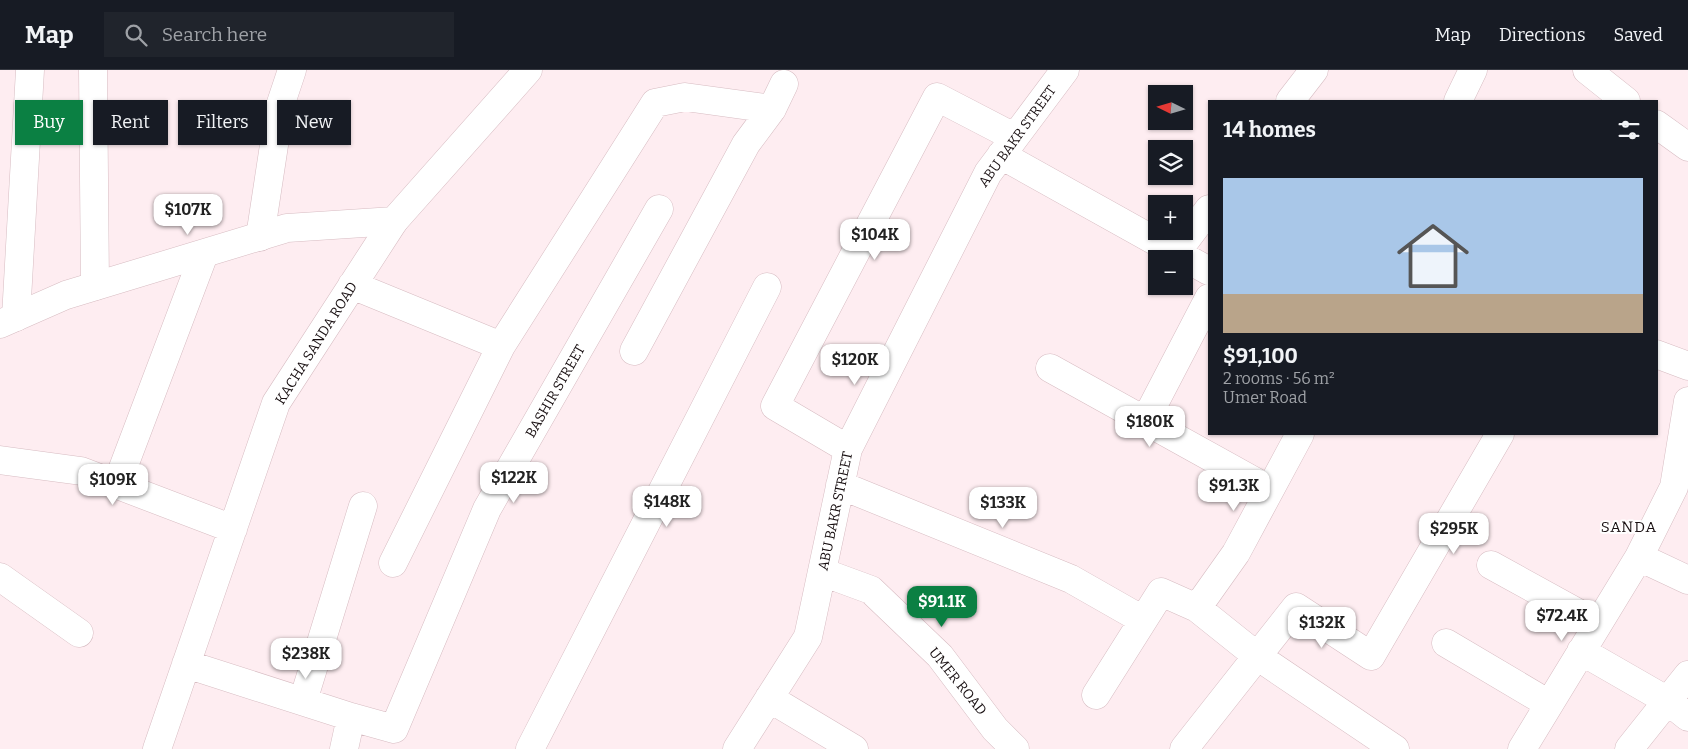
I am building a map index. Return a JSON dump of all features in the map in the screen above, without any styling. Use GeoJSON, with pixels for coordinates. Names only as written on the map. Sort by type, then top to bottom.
{"type":"FeatureCollection","features":[{"type":"Feature","properties":{"kind":"street"},"geometry":{"type":"LineString","coordinates":[[30,70],[8,320],[66,295],[287,228],[394,221]]}},
{"type":"Feature","properties":{"kind":"street"},"geometry":{"type":"LineString","coordinates":[[93,70],[95,286]]}},
{"type":"Feature","properties":{"kind":"street"},"geometry":{"type":"LineString","coordinates":[[260,236],[280,106],[292,70]]}},
{"type":"Feature","properties":{"kind":"street","name":"KACHA SANDA ROAD"},"geometry":{"type":"LineString","coordinates":[[157,749],[276,403],[394,221],[528,70]]}},
{"type":"Feature","properties":{"kind":"street","name":"ABU BAKR STREET"},"geometry":{"type":"LineString","coordinates":[[737,749],[808,637],[848,449],[978,190],[988,173],[1065,70]]}},
{"type":"Feature","properties":{"kind":"street"},"geometry":{"type":"LineString","coordinates":[[1291,100],[1314,70]]}},
{"type":"Feature","properties":{"kind":"street"},"geometry":{"type":"LineString","coordinates":[[1458,100],[1473,70]]}},
{"type":"Feature","properties":{"kind":"street"},"geometry":{"type":"LineString","coordinates":[[1587,70],[1625,100]]}},
{"type":"Feature","properties":{"kind":"street"},"geometry":{"type":"LineString","coordinates":[[634,351],[746,144],[772,109],[784,84]]}},
{"type":"Feature","properties":{"kind":"street"},"geometry":{"type":"LineString","coordinates":[[393,563],[501,346],[655,103],[686,97],[772,109]]}},
{"type":"Feature","properties":{"kind":"street"},"geometry":{"type":"LineString","coordinates":[[848,449],[775,406],[937,97],[1008,146],[1173,250]]}},
{"type":"Feature","properties":{"kind":"street"},"geometry":{"type":"LineString","coordinates":[[1658,125],[1688,147]]}},
{"type":"Feature","properties":{"kind":"street","name":"BASHIR STREET"},"geometry":{"type":"LineString","coordinates":[[352,717],[394,728],[487,509],[659,209]]}},
{"type":"Feature","properties":{"kind":"street"},"geometry":{"type":"LineString","coordinates":[[1178,250],[1208,210]]}},
{"type":"Feature","properties":{"kind":"street"},"geometry":{"type":"LineString","coordinates":[[117,484],[204,254]]}},
{"type":"Feature","properties":{"kind":"street"},"geometry":{"type":"LineString","coordinates":[[1193,262],[1208,270]]}},
{"type":"Feature","properties":{"kind":"street"},"geometry":{"type":"LineString","coordinates":[[352,286],[501,346]]}},
{"type":"Feature","properties":{"kind":"street"},"geometry":{"type":"LineString","coordinates":[[530,749],[766,287]]}},
{"type":"Feature","properties":{"kind":"street"},"geometry":{"type":"LineString","coordinates":[[1145,421],[1208,300]]}},
{"type":"Feature","properties":{"kind":"street"},"geometry":{"type":"LineString","coordinates":[[1658,355],[1688,366]]}},
{"type":"Feature","properties":{"kind":"street"},"geometry":{"type":"LineString","coordinates":[[1050,368],[1270,490]]}},
{"type":"Feature","properties":{"kind":"street"},"geometry":{"type":"LineString","coordinates":[[1522,749],[1639,557],[1674,487],[1688,402]]}},
{"type":"Feature","properties":{"kind":"street"},"geometry":{"type":"LineString","coordinates":[[1197,608],[1236,553],[1299,435]]}},
{"type":"Feature","properties":{"kind":"street"},"geometry":{"type":"LineString","coordinates":[[1192,746],[1257,656],[1296,607],[1371,656],[1499,435]]}},
{"type":"Feature","properties":{"kind":"street"},"geometry":{"type":"LineString","coordinates":[[0,460],[81,471],[233,528]]}},
{"type":"Feature","properties":{"kind":"street"},"geometry":{"type":"LineString","coordinates":[[840,485],[1071,579],[1143,620]]}},
{"type":"Feature","properties":{"kind":"street"},"geometry":{"type":"LineString","coordinates":[[303,701],[363,506]]}},
{"type":"Feature","properties":{"kind":"street"},"geometry":{"type":"LineString","coordinates":[[1639,557],[1688,580]]}},
{"type":"Feature","properties":{"kind":"street"},"geometry":{"type":"LineString","coordinates":[[1491,565],[1598,624]]}},
{"type":"Feature","properties":{"kind":"street","name":"UMER ROAD"},"geometry":{"type":"LineString","coordinates":[[822,572],[871,590],[940,656],[996,729],[1015,749]]}},
{"type":"Feature","properties":{"kind":"street"},"geometry":{"type":"LineString","coordinates":[[0,577],[79,633]]}},
{"type":"Feature","properties":{"kind":"street"},"geometry":{"type":"LineString","coordinates":[[1096,695],[1161,592],[1197,608],[1257,656],[1395,749]]}},
{"type":"Feature","properties":{"kind":"street"},"geometry":{"type":"LineString","coordinates":[[1446,643],[1549,704]]}},
{"type":"Feature","properties":{"kind":"street"},"geometry":{"type":"LineString","coordinates":[[1581,651],[1678,709]]}},
{"type":"Feature","properties":{"kind":"street"},"geometry":{"type":"LineString","coordinates":[[186,664],[352,717],[344,749]]}},
{"type":"Feature","properties":{"kind":"street"},"geometry":{"type":"LineString","coordinates":[[1629,749],[1678,709],[1688,675]]}},
{"type":"Feature","properties":{"kind":"street"},"geometry":{"type":"LineString","coordinates":[[769,698],[854,749]]}},
{"type":"Feature","properties":{"kind":"district","name":"SANDA"},"geometry":{"type":"Point","coordinates":[1629,527]}}]}
